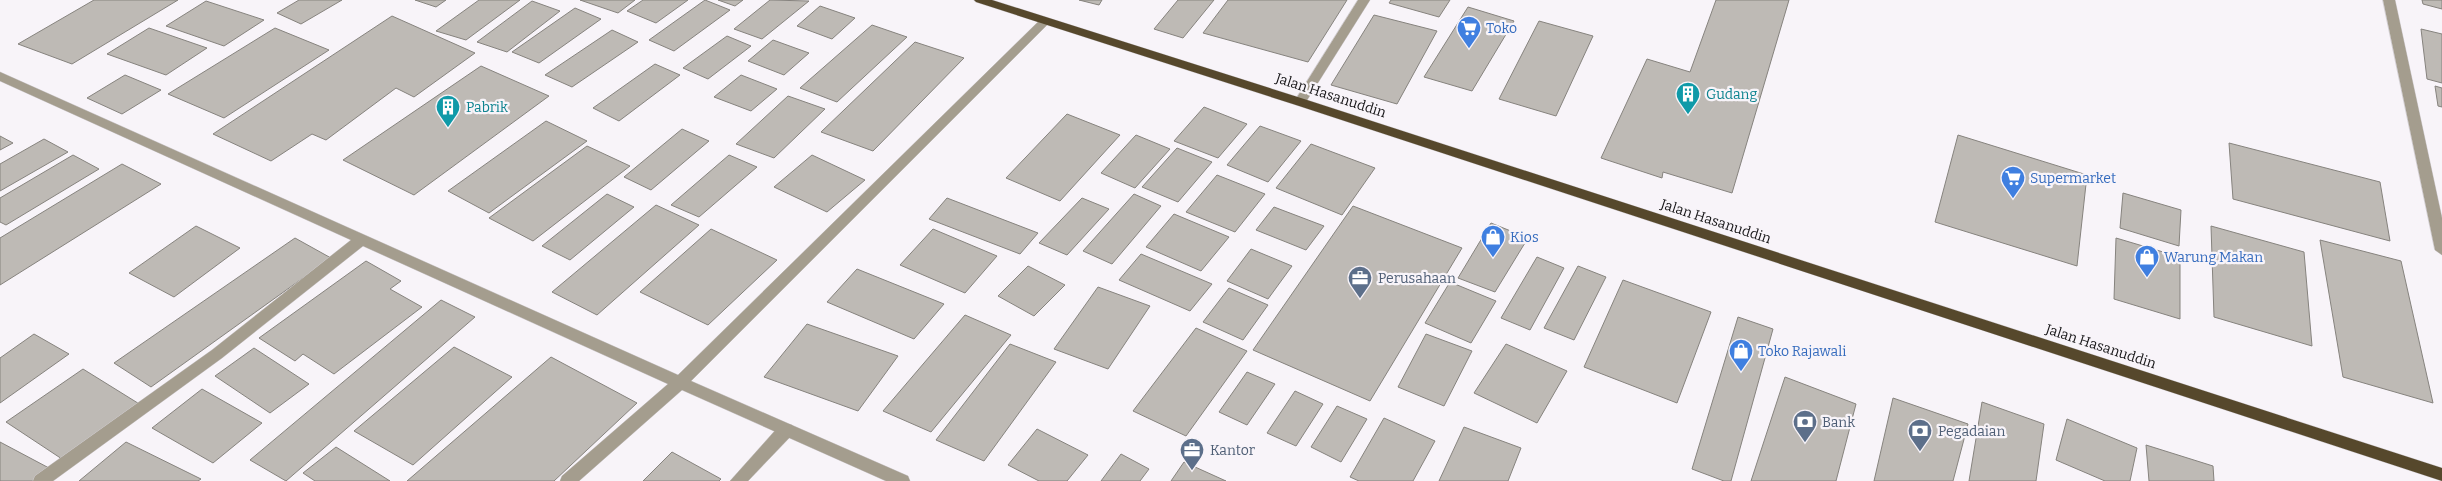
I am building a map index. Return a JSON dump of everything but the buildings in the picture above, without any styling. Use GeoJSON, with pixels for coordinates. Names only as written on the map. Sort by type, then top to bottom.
{"type":"FeatureCollection","features":[{"type":"Feature","properties":{"kind":"highway","name":"Jalan Hasanuddin"},"geometry":{"type":"LineString","coordinates":[[980,0],[1300,102],[2442,475]]}},
{"type":"Feature","properties":{"kind":"street"},"geometry":{"type":"LineString","coordinates":[[1300,102],[1364,0]]}},
{"type":"Feature","properties":{"kind":"street"},"geometry":{"type":"LineString","coordinates":[[2389,0],[2442,250]]}},
{"type":"Feature","properties":{"kind":"street"},"geometry":{"type":"LineString","coordinates":[[568,481],[680,383],[1044,21]]}},
{"type":"Feature","properties":{"kind":"street"},"geometry":{"type":"LineString","coordinates":[[0,76],[680,383],[902,481]]}},
{"type":"Feature","properties":{"kind":"street"},"geometry":{"type":"LineString","coordinates":[[40,481],[216,354],[362,239]]}},
{"type":"Feature","properties":{"kind":"street"},"geometry":{"type":"LineString","coordinates":[[738,481],[786,430]]}},
{"type":"Feature","properties":{"kind":"place","name":"Toko"},"geometry":{"type":"Point","coordinates":[1469,49]}},
{"type":"Feature","properties":{"kind":"place","name":"Gudang"},"geometry":{"type":"Point","coordinates":[1688,115]}},
{"type":"Feature","properties":{"kind":"place","name":"Pabrik"},"geometry":{"type":"Point","coordinates":[448,128]}},
{"type":"Feature","properties":{"kind":"place","name":"Supermarket"},"geometry":{"type":"Point","coordinates":[2013,199]}},
{"type":"Feature","properties":{"kind":"place","name":"Kios"},"geometry":{"type":"Point","coordinates":[1493,258]}},
{"type":"Feature","properties":{"kind":"place","name":"Warung Makan"},"geometry":{"type":"Point","coordinates":[2147,278]}},
{"type":"Feature","properties":{"kind":"place","name":"Perusahaan"},"geometry":{"type":"Point","coordinates":[1360,299]}},
{"type":"Feature","properties":{"kind":"place","name":"Toko Rajawali"},"geometry":{"type":"Point","coordinates":[1741,372]}},
{"type":"Feature","properties":{"kind":"place","name":"Bank"},"geometry":{"type":"Point","coordinates":[1805,443]}},
{"type":"Feature","properties":{"kind":"place","name":"Pegadaian"},"geometry":{"type":"Point","coordinates":[1920,452]}},
{"type":"Feature","properties":{"kind":"place","name":"Kantor"},"geometry":{"type":"Point","coordinates":[1192,471]}}]}
